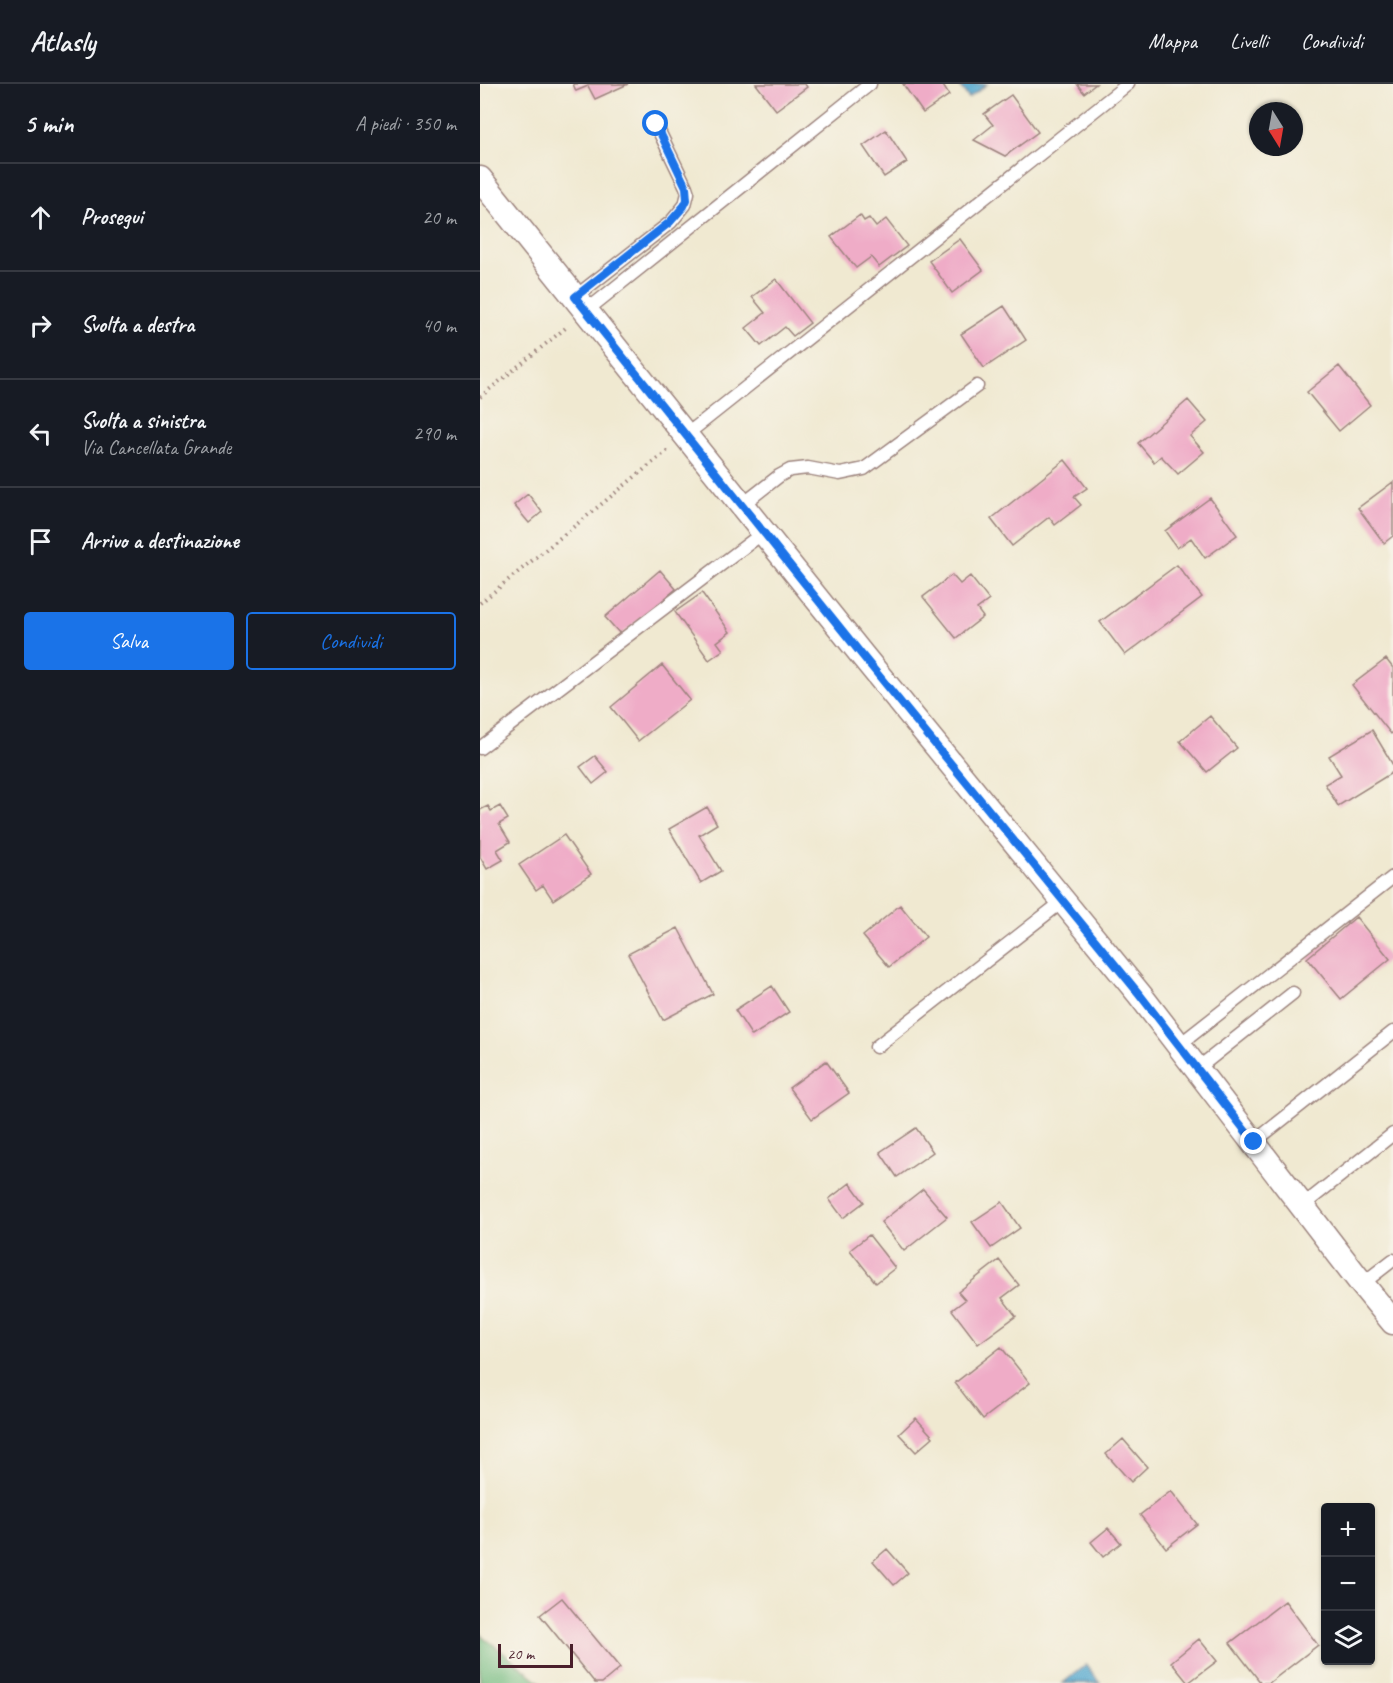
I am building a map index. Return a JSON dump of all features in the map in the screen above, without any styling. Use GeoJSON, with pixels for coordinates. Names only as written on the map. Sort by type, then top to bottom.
{"type":"FeatureCollection","features":[{"type":"Feature","properties":{"kind":"street"},"geometry":{"type":"LineString","coordinates":[[480,179],[1179,1046],[1393,1322]]}},
{"type":"Feature","properties":{"kind":"lane"},"geometry":{"type":"LineString","coordinates":[[580,304],[870,84]]}},
{"type":"Feature","properties":{"kind":"lane"},"geometry":{"type":"LineString","coordinates":[[686,435],[1128,84]]}},
{"type":"Feature","properties":{"kind":"lane"},"geometry":{"type":"LineString","coordinates":[[580,304],[670,222],[687,200],[686,187],[656,124]]}},
{"type":"Feature","properties":{"kind":"lane"},"geometry":{"type":"LineString","coordinates":[[742,505],[789,470],[808,468],[840,474],[864,469],[977,386]]}},
{"type":"Feature","properties":{"kind":"lane"},"geometry":{"type":"LineString","coordinates":[[480,748],[764,532]]}},
{"type":"Feature","properties":{"kind":"lane"},"geometry":{"type":"LineString","coordinates":[[1179,1046],[1393,877]]}},
{"type":"Feature","properties":{"kind":"lane"},"geometry":{"type":"LineString","coordinates":[[876,1047],[1063,901]]}},
{"type":"Feature","properties":{"kind":"lane"},"geometry":{"type":"LineString","coordinates":[[1197,1069],[1293,993]]}},
{"type":"Feature","properties":{"kind":"lane"},"geometry":{"type":"LineString","coordinates":[[1254,1142],[1393,1032]]}},
{"type":"Feature","properties":{"kind":"lane"},"geometry":{"type":"LineString","coordinates":[[1302,1206],[1393,1134]]}},
{"type":"Feature","properties":{"kind":"lane"},"geometry":{"type":"LineString","coordinates":[[1362,1284],[1393,1260]]}},
{"type":"Feature","properties":{"kind":"path"},"geometry":{"type":"LineString","coordinates":[[480,397],[580,304]]}},
{"type":"Feature","properties":{"kind":"path"},"geometry":{"type":"LineString","coordinates":[[480,603],[686,435]]}},
{"type":"Feature","properties":{"kind":"green space"},"geometry":{"type":"Polygon","coordinates":[[[480,1634],[541,1683],[480,1683],[480,1634]]]}},
{"type":"Feature","properties":{"kind":"water"},"geometry":{"type":"Polygon","coordinates":[[[962,84],[987,84],[969,98],[960,86],[962,84]]]}},
{"type":"Feature","properties":{"kind":"water"},"geometry":{"type":"Polygon","coordinates":[[[1086,1665],[1100,1683],[1063,1683],[1086,1665]]]}},
{"type":"Feature","properties":{"kind":"building"},"geometry":{"type":"Polygon","coordinates":[[[573,84],[628,84],[595,99],[588,86],[576,91],[573,84]]]}},
{"type":"Feature","properties":{"kind":"building"},"geometry":{"type":"Polygon","coordinates":[[[756,84],[805,84],[807,87],[776,110],[756,84]]]}},
{"type":"Feature","properties":{"kind":"building"},"geometry":{"type":"Polygon","coordinates":[[[903,84],[942,84],[949,95],[923,113],[903,84]]]}},
{"type":"Feature","properties":{"kind":"building"},"geometry":{"type":"Polygon","coordinates":[[[1077,84],[1096,84],[1084,93],[1077,84]]]}},
{"type":"Feature","properties":{"kind":"building"},"geometry":{"type":"Polygon","coordinates":[[[1011,95],[1038,132],[1005,156],[974,140],[993,125],[984,114],[1011,95]]]}},
{"type":"Feature","properties":{"kind":"building"},"geometry":{"type":"Polygon","coordinates":[[[886,130],[907,162],[884,177],[863,146],[886,130]]]}},
{"type":"Feature","properties":{"kind":"building"},"geometry":{"type":"Polygon","coordinates":[[[860,215],[864,221],[869,218],[876,227],[886,219],[907,246],[879,267],[871,257],[856,268],[831,237],[860,215]]]}},
{"type":"Feature","properties":{"kind":"building"},"geometry":{"type":"Polygon","coordinates":[[[960,239],[983,270],[952,293],[929,261],[960,239]]]}},
{"type":"Feature","properties":{"kind":"building"},"geometry":{"type":"Polygon","coordinates":[[[776,279],[810,323],[793,336],[785,327],[761,346],[746,328],[765,313],[752,297],[776,279]]]}},
{"type":"Feature","properties":{"kind":"building"},"geometry":{"type":"Polygon","coordinates":[[[1004,306],[1026,340],[984,368],[961,334],[1004,306]]]}},
{"type":"Feature","properties":{"kind":"building"},"geometry":{"type":"Polygon","coordinates":[[[1339,366],[1370,405],[1339,431],[1307,392],[1339,366]]]}},
{"type":"Feature","properties":{"kind":"building"},"geometry":{"type":"Polygon","coordinates":[[[1188,400],[1207,422],[1190,436],[1204,452],[1178,474],[1161,456],[1154,462],[1138,443],[1188,400]]]}},
{"type":"Feature","properties":{"kind":"building"},"geometry":{"type":"Polygon","coordinates":[[[1065,460],[1087,488],[1074,497],[1081,505],[1055,525],[1049,517],[1012,546],[991,519],[1065,460]]]}},
{"type":"Feature","properties":{"kind":"building"},"geometry":{"type":"Polygon","coordinates":[[[1393,482],[1393,536],[1384,543],[1358,508],[1393,482]]]}},
{"type":"Feature","properties":{"kind":"building"},"geometry":{"type":"Polygon","coordinates":[[[528,494],[542,512],[529,523],[514,505],[528,494]]]}},
{"type":"Feature","properties":{"kind":"building"},"geometry":{"type":"Polygon","coordinates":[[[1210,498],[1237,535],[1205,558],[1191,538],[1177,548],[1165,531],[1210,498]]]}},
{"type":"Feature","properties":{"kind":"building"},"geometry":{"type":"Polygon","coordinates":[[[1177,565],[1202,597],[1125,655],[1100,622],[1177,565]]]}},
{"type":"Feature","properties":{"kind":"building"},"geometry":{"type":"Polygon","coordinates":[[[660,570],[676,589],[621,635],[605,617],[660,570]]]}},
{"type":"Feature","properties":{"kind":"building"},"geometry":{"type":"Polygon","coordinates":[[[952,575],[960,584],[970,576],[989,600],[977,609],[983,617],[956,638],[923,597],[952,575]]]}},
{"type":"Feature","properties":{"kind":"building"},"geometry":{"type":"Polygon","coordinates":[[[702,593],[730,632],[717,642],[723,650],[709,660],[675,612],[702,593]]]}},
{"type":"Feature","properties":{"kind":"building"},"geometry":{"type":"Polygon","coordinates":[[[1386,659],[1393,668],[1393,732],[1391,734],[1352,685],[1386,659]]]}},
{"type":"Feature","properties":{"kind":"building"},"geometry":{"type":"Polygon","coordinates":[[[662,665],[690,700],[638,741],[611,707],[662,665]]]}},
{"type":"Feature","properties":{"kind":"building"},"geometry":{"type":"Polygon","coordinates":[[[1210,716],[1237,748],[1207,772],[1180,741],[1210,716]]]}},
{"type":"Feature","properties":{"kind":"building"},"geometry":{"type":"Polygon","coordinates":[[[1372,730],[1393,765],[1393,772],[1338,806],[1325,784],[1341,775],[1329,756],[1372,730]]]}},
{"type":"Feature","properties":{"kind":"building"},"geometry":{"type":"Polygon","coordinates":[[[595,756],[608,772],[593,784],[580,767],[595,756]]]}},
{"type":"Feature","properties":{"kind":"building"},"geometry":{"type":"Polygon","coordinates":[[[488,806],[491,811],[500,806],[508,819],[499,824],[510,842],[497,850],[503,860],[487,869],[480,857],[480,810],[488,806]]]}},
{"type":"Feature","properties":{"kind":"building"},"geometry":{"type":"Polygon","coordinates":[[[707,807],[717,824],[699,835],[721,871],[701,883],[669,829],[707,807]]]}},
{"type":"Feature","properties":{"kind":"building"},"geometry":{"type":"Polygon","coordinates":[[[564,835],[591,874],[553,900],[543,885],[536,890],[519,865],[564,835]]]}},
{"type":"Feature","properties":{"kind":"building"},"geometry":{"type":"Polygon","coordinates":[[[900,905],[926,937],[889,967],[863,936],[900,905]]]}},
{"type":"Feature","properties":{"kind":"building"},"geometry":{"type":"Polygon","coordinates":[[[1356,917],[1390,959],[1341,999],[1307,958],[1356,917]]]}},
{"type":"Feature","properties":{"kind":"building"},"geometry":{"type":"Polygon","coordinates":[[[678,928],[713,994],[663,1020],[628,954],[678,928]]]}},
{"type":"Feature","properties":{"kind":"building"},"geometry":{"type":"Polygon","coordinates":[[[772,986],[789,1012],[752,1036],[735,1010],[772,986]]]}},
{"type":"Feature","properties":{"kind":"building"},"geometry":{"type":"Polygon","coordinates":[[[826,1061],[849,1093],[812,1119],[789,1088],[826,1061]]]}},
{"type":"Feature","properties":{"kind":"building"},"geometry":{"type":"Polygon","coordinates":[[[916,1128],[933,1152],[897,1177],[880,1152],[916,1128]]]}},
{"type":"Feature","properties":{"kind":"building"},"geometry":{"type":"Polygon","coordinates":[[[850,1183],[864,1202],[843,1218],[829,1199],[850,1183]]]}},
{"type":"Feature","properties":{"kind":"building"},"geometry":{"type":"Polygon","coordinates":[[[923,1189],[947,1217],[904,1251],[881,1222],[923,1189]]]}},
{"type":"Feature","properties":{"kind":"building"},"geometry":{"type":"Polygon","coordinates":[[[1002,1202],[1020,1228],[991,1248],[972,1222],[1002,1202]]]}},
{"type":"Feature","properties":{"kind":"building"},"geometry":{"type":"Polygon","coordinates":[[[869,1235],[895,1268],[876,1283],[850,1250],[869,1235]]]}},
{"type":"Feature","properties":{"kind":"building"},"geometry":{"type":"Polygon","coordinates":[[[999,1260],[1019,1285],[1002,1298],[1016,1316],[978,1344],[952,1310],[965,1300],[958,1292],[999,1260]]]}},
{"type":"Feature","properties":{"kind":"building"},"geometry":{"type":"Polygon","coordinates":[[[1001,1347],[1030,1383],[983,1419],[955,1383],[1001,1347]]]}},
{"type":"Feature","properties":{"kind":"building"},"geometry":{"type":"Polygon","coordinates":[[[916,1418],[933,1437],[916,1452],[899,1434],[916,1418]]]}},
{"type":"Feature","properties":{"kind":"building"},"geometry":{"type":"Polygon","coordinates":[[[1123,1439],[1147,1467],[1131,1482],[1106,1454],[1123,1439]]]}},
{"type":"Feature","properties":{"kind":"building"},"geometry":{"type":"Polygon","coordinates":[[[1171,1491],[1197,1524],[1166,1548],[1140,1515],[1171,1491]]]}},
{"type":"Feature","properties":{"kind":"building"},"geometry":{"type":"Polygon","coordinates":[[[1108,1528],[1121,1543],[1103,1557],[1091,1542],[1108,1528]]]}},
{"type":"Feature","properties":{"kind":"building"},"geometry":{"type":"Polygon","coordinates":[[[887,1549],[908,1573],[894,1585],[873,1561],[887,1549]]]}},
{"type":"Feature","properties":{"kind":"building"},"geometry":{"type":"Polygon","coordinates":[[[562,1598],[620,1668],[602,1683],[595,1683],[540,1615],[562,1598]]]}},
{"type":"Feature","properties":{"kind":"building"},"geometry":{"type":"Polygon","coordinates":[[[1285,1601],[1318,1645],[1269,1683],[1261,1683],[1230,1643],[1285,1601]]]}},
{"type":"Feature","properties":{"kind":"building"},"geometry":{"type":"Polygon","coordinates":[[[1199,1639],[1217,1661],[1188,1683],[1171,1662],[1199,1639]]]}},
{"type":"Feature","properties":{"kind":"route"},"geometry":{"type":"LineString","coordinates":[[656,124],[684,180],[687,200],[670,222],[575,297],[862,655],[1140,995],[1254,1142]]}}]}
